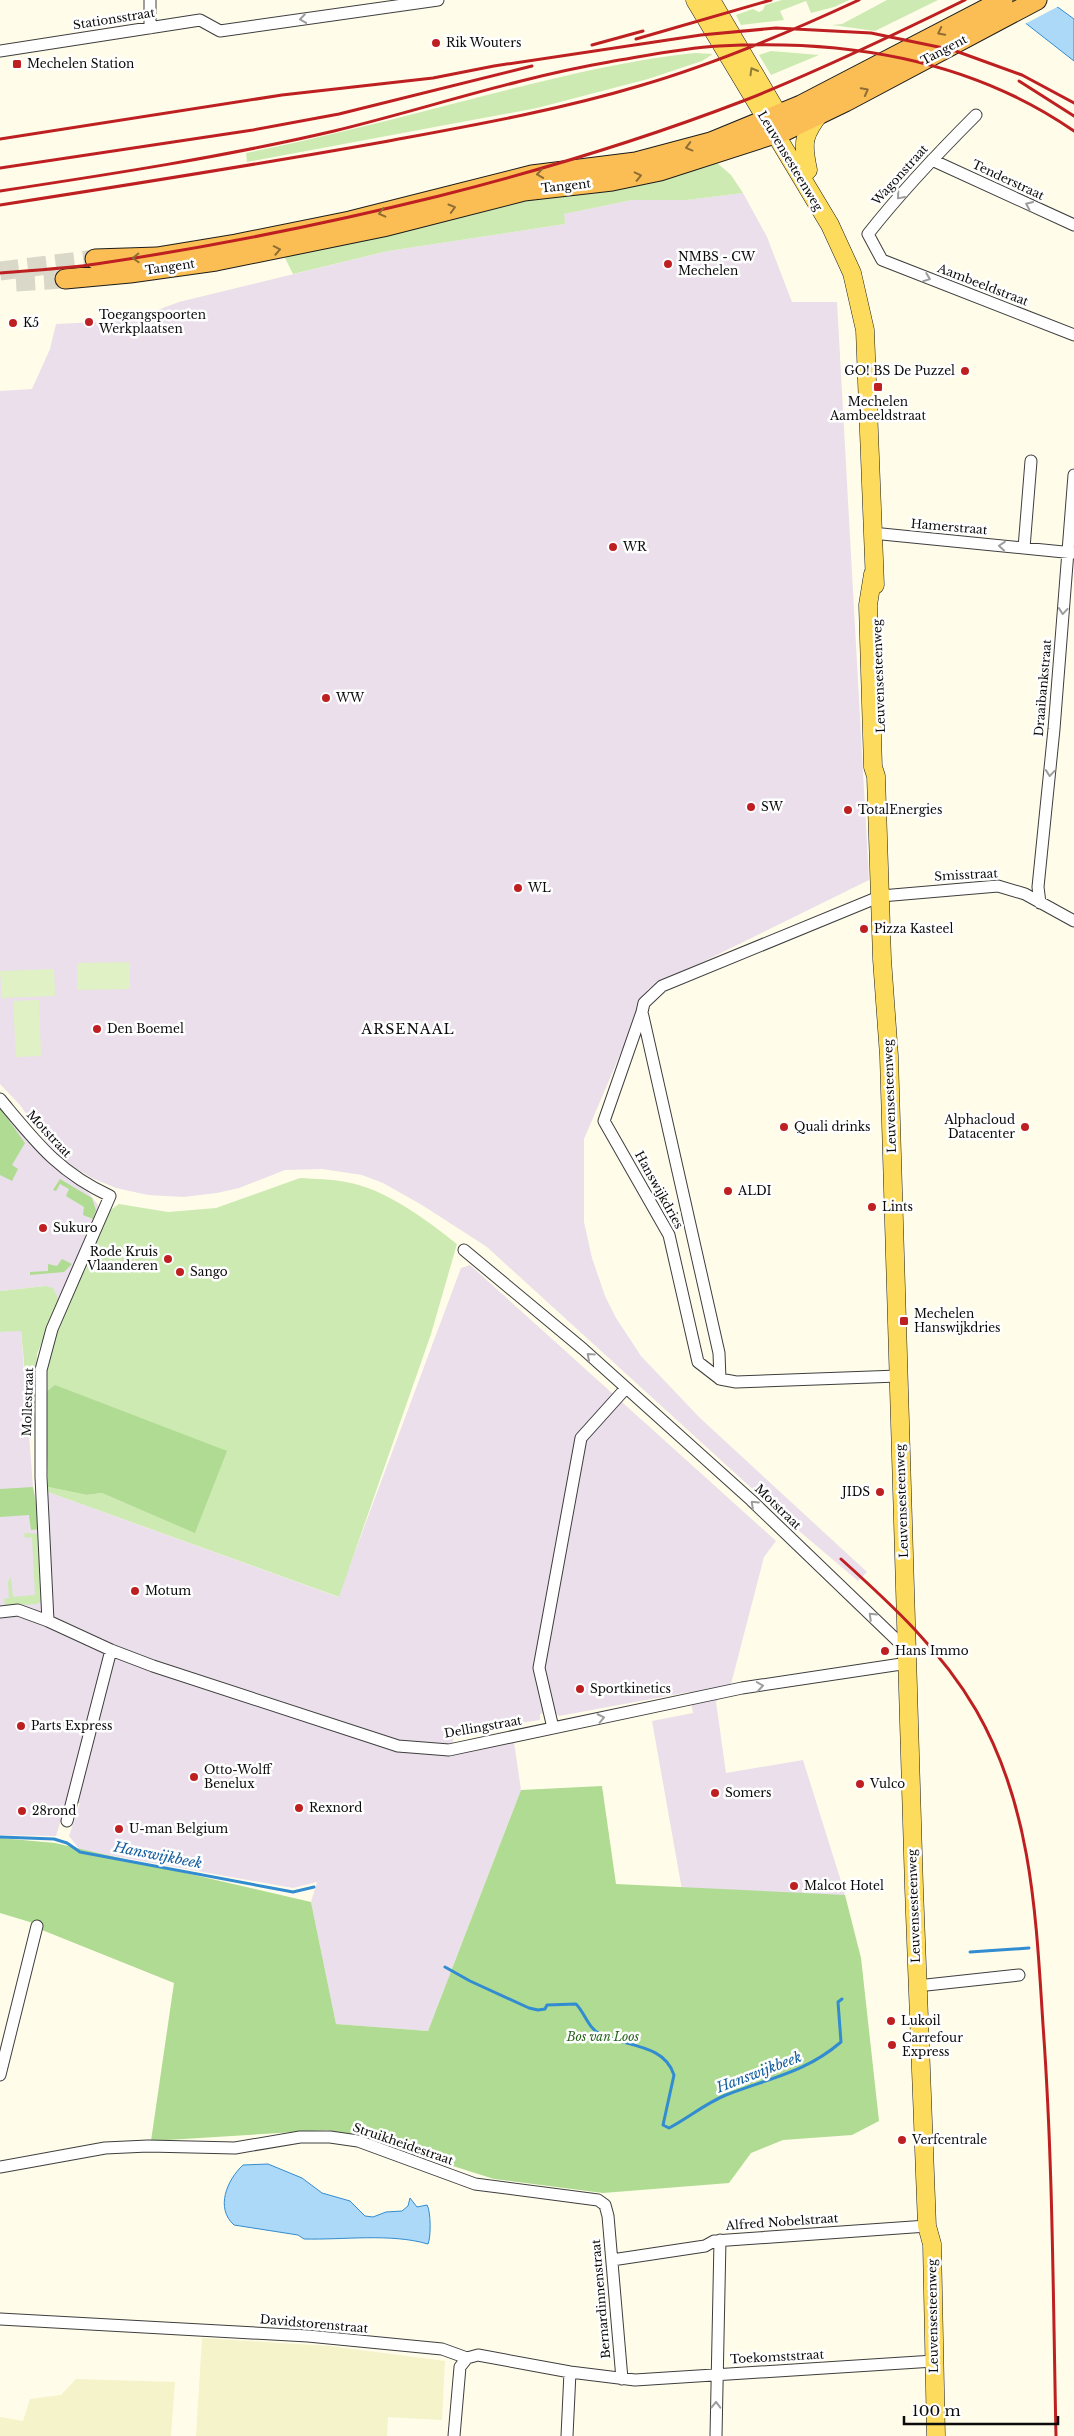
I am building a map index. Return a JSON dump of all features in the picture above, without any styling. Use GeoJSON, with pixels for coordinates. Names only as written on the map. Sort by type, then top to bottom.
{"type":"FeatureCollection","features":[{"type":"Feature","properties":{"kind":"highway","name":"Tangent"},"geometry":{"type":"LineString","coordinates":[[95,259],[157,257],[236,244],[360,218],[532,175],[636,162],[821,112],[991,16],[1003,0]]}},
{"type":"Feature","properties":{"kind":"highway","name":"Tangent"},"geometry":{"type":"LineString","coordinates":[[65,279],[130,273],[216,261],[383,226],[524,191],[633,177],[715,154],[776,124],[801,105],[991,16],[1037,0]]}},
{"type":"Feature","properties":{"kind":"main road","name":"Leuvensesteenweg"},"geometry":{"type":"LineString","coordinates":[[695,0],[808,170],[862,270],[869,316],[865,330]]}},
{"type":"Feature","properties":{"kind":"main road","name":"Leuvensesteenweg"},"geometry":{"type":"LineString","coordinates":[[711,0],[846,258],[858,293],[865,330],[882,768],[876,776],[893,1152],[917,1986],[927,2226],[923,2244],[936,2436]]}},
{"type":"Feature","properties":{"kind":"main road"},"geometry":{"type":"LineString","coordinates":[[808,170],[803,146],[810,126],[821,112]]}},
{"type":"Feature","properties":{"kind":"main road","name":"Leuvensesteenweg"},"geometry":{"type":"LineString","coordinates":[[928,2436],[930,2361]]}},
{"type":"Feature","properties":{"kind":"street"},"geometry":{"type":"LineString","coordinates":[[150,0],[150,28]]}},
{"type":"Feature","properties":{"kind":"street"},"geometry":{"type":"LineString","coordinates":[[348,0],[351,12]]}},
{"type":"Feature","properties":{"kind":"street","name":"Stationsstraat"},"geometry":{"type":"LineString","coordinates":[[0,51],[200,20],[220,31],[438,0]]}},
{"type":"Feature","properties":{"kind":"street","name":"Wagonstraat"},"geometry":{"type":"LineString","coordinates":[[882,260],[868,234],[932,160],[976,115]]}},
{"type":"Feature","properties":{"kind":"street","name":"Tenderstraat"},"geometry":{"type":"LineString","coordinates":[[932,160],[1074,224]]}},
{"type":"Feature","properties":{"kind":"street","name":"Aambeeldstraat"},"geometry":{"type":"LineString","coordinates":[[882,260],[1074,335]]}},
{"type":"Feature","properties":{"kind":"street"},"geometry":{"type":"LineString","coordinates":[[1024,548],[1031,461]]}},
{"type":"Feature","properties":{"kind":"street","name":"Draaibankstraat"},"geometry":{"type":"LineString","coordinates":[[1040,904],[1038,887],[1071,552],[1074,475]]}},
{"type":"Feature","properties":{"kind":"street","name":"Hamerstraat"},"geometry":{"type":"LineString","coordinates":[[872,533],[1071,552]]}},
{"type":"Feature","properties":{"kind":"street","name":"Smisstraat"},"geometry":{"type":"LineString","coordinates":[[881,896],[998,886],[1025,894],[1040,904],[1074,921]]}},
{"type":"Feature","properties":{"kind":"street","name":"Hanswijkdries"},"geometry":{"type":"LineString","coordinates":[[720,1379],[698,1362],[670,1235],[604,1121],[644,1003],[662,986],[881,896]]}},
{"type":"Feature","properties":{"kind":"street","name":"Hanswijkdries"},"geometry":{"type":"LineString","coordinates":[[642,1012],[719,1353],[720,1379]]}},
{"type":"Feature","properties":{"kind":"street","name":"Motstraat"},"geometry":{"type":"LineString","coordinates":[[0,1099],[34,1141],[61,1167],[86,1185],[110,1196]]}},
{"type":"Feature","properties":{"kind":"street","name":"Mollestraat"},"geometry":{"type":"LineString","coordinates":[[48,1621],[41,1477],[41,1370],[52,1329],[110,1196]]}},
{"type":"Feature","properties":{"kind":"street","name":"Motstraat"},"geometry":{"type":"LineString","coordinates":[[464,1250],[626,1388],[751,1500],[907,1656]]}},
{"type":"Feature","properties":{"kind":"street"},"geometry":{"type":"LineString","coordinates":[[720,1379],[736,1382],[898,1376]]}},
{"type":"Feature","properties":{"kind":"street"},"geometry":{"type":"LineString","coordinates":[[553,1728],[539,1668],[581,1438],[626,1388]]}},
{"type":"Feature","properties":{"kind":"street","name":"Dellingstraat"},"geometry":{"type":"LineString","coordinates":[[0,1612],[18,1610],[153,1666],[398,1746],[449,1750],[742,1688],[907,1656]]}},
{"type":"Feature","properties":{"kind":"street"},"geometry":{"type":"LineString","coordinates":[[68,1821],[111,1650]]}},
{"type":"Feature","properties":{"kind":"street"},"geometry":{"type":"LineString","coordinates":[[0,2074],[3,2053],[37,1926]]}},
{"type":"Feature","properties":{"kind":"street"},"geometry":{"type":"LineString","coordinates":[[917,1986],[1019,1975]]}},
{"type":"Feature","properties":{"kind":"street","name":"Struikheidestraat"},"geometry":{"type":"LineString","coordinates":[[0,2167],[105,2148],[148,2146],[235,2148],[300,2137],[330,2137],[358,2141],[475,2184],[598,2200],[606,2205],[608,2216]]}},
{"type":"Feature","properties":{"kind":"street","name":"Bernardinnenstraat"},"geometry":{"type":"LineString","coordinates":[[608,2216],[622,2379]]}},
{"type":"Feature","properties":{"kind":"street","name":"Alfred Nobelstraat"},"geometry":{"type":"LineString","coordinates":[[612,2260],[705,2246],[720,2240],[927,2226]]}},
{"type":"Feature","properties":{"kind":"street"},"geometry":{"type":"LineString","coordinates":[[716,2436],[720,2240]]}},
{"type":"Feature","properties":{"kind":"street","name":"Davidstorenstraat"},"geometry":{"type":"LineString","coordinates":[[0,2318],[308,2336],[442,2349],[466,2358],[478,2355],[570,2372],[622,2379]]}},
{"type":"Feature","properties":{"kind":"street"},"geometry":{"type":"LineString","coordinates":[[454,2436],[460,2367],[466,2358]]}},
{"type":"Feature","properties":{"kind":"street","name":"Toekomststraat"},"geometry":{"type":"LineString","coordinates":[[622,2379],[930,2361]]}},
{"type":"Feature","properties":{"kind":"street"},"geometry":{"type":"LineString","coordinates":[[567,2436],[570,2372]]}},
{"type":"Feature","properties":{"kind":"shaded area"},"geometry":{"type":"Polygon","coordinates":[[[743,193],[767,237],[792,302],[837,302],[869,880],[648,989],[584,1139],[584,1222],[592,1258],[605,1296],[616,1318],[641,1356],[700,1418],[867,1572],[858,1581],[792,1525],[487,1247],[422,1205],[383,1183],[362,1175],[322,1169],[285,1170],[239,1188],[183,1197],[148,1195],[116,1188],[92,1178],[72,1166],[48,1144],[20,1105],[0,1084],[0,391],[32,389],[50,349],[56,324],[139,320],[152,312],[179,302],[388,251],[565,224],[563,214],[632,200],[687,200],[743,193]]]}},
{"type":"Feature","properties":{"kind":"shaded area"},"geometry":{"type":"Polygon","coordinates":[[[0,1105],[85,1188],[98,1205],[97,1216],[59,1300],[45,1286],[0,1291],[0,1105]]]}},
{"type":"Feature","properties":{"kind":"shaded area"},"geometry":{"type":"Polygon","coordinates":[[[470,1265],[776,1541],[764,1557],[731,1684],[716,1702],[726,1773],[803,1760],[845,1894],[803,1934],[684,1901],[652,1721],[693,1713],[689,1692],[559,1716],[554,1712],[540,1714],[540,1720],[454,1733],[452,1751],[514,1742],[521,1790],[428,2031],[336,2024],[311,1902],[317,1882],[293,1888],[80,1850],[69,1836],[80,1803],[67,1800],[56,1836],[0,1835],[0,1332],[21,1330],[33,1487],[36,1499],[48,1492],[338,1597],[461,1268],[470,1265]]]}},
{"type":"Feature","properties":{"kind":"shaded area"},"geometry":{"type":"Polygon","coordinates":[[[202,2338],[329,2346],[445,2361],[442,2420],[388,2417],[387,2436],[196,2436],[202,2338]]]}},
{"type":"Feature","properties":{"kind":"shaded area"},"geometry":{"type":"Polygon","coordinates":[[[76,2379],[175,2382],[171,2436],[0,2436],[0,2417],[23,2421],[30,2399],[61,2395],[76,2379]]]}},
{"type":"Feature","properties":{"kind":"green space"},"geometry":{"type":"Polygon","coordinates":[[[782,0],[849,0],[834,7],[811,13],[806,1],[780,11],[784,20],[741,25],[736,15],[753,9],[759,12],[763,10],[765,5],[782,0]]]}},
{"type":"Feature","properties":{"kind":"green space"},"geometry":{"type":"Polygon","coordinates":[[[887,0],[938,0],[875,31],[832,25],[842,24],[887,0]]]}},
{"type":"Feature","properties":{"kind":"green space"},"geometry":{"type":"Polygon","coordinates":[[[771,51],[819,55],[771,75],[759,55],[771,51]]]}},
{"type":"Feature","properties":{"kind":"green space"},"geometry":{"type":"Polygon","coordinates":[[[695,53],[713,54],[702,61],[648,79],[537,108],[247,162],[246,153],[357,128],[581,72],[695,53]]]}},
{"type":"Feature","properties":{"kind":"green space"},"geometry":{"type":"Polygon","coordinates":[[[716,162],[731,175],[743,193],[687,200],[632,200],[564,214],[565,224],[388,251],[293,274],[284,256],[469,210],[716,162]]]}},
{"type":"Feature","properties":{"kind":"green space"},"geometry":{"type":"Polygon","coordinates":[[[130,962],[130,989],[77,990],[77,963],[130,962]]]}},
{"type":"Feature","properties":{"kind":"green space"},"geometry":{"type":"Polygon","coordinates":[[[54,969],[55,996],[2,998],[0,971],[54,969]]]}},
{"type":"Feature","properties":{"kind":"green space"},"geometry":{"type":"Polygon","coordinates":[[[39,1000],[41,1056],[16,1057],[13,1001],[39,1000]]]}},
{"type":"Feature","properties":{"kind":"green space"},"geometry":{"type":"Polygon","coordinates":[[[0,1108],[25,1143],[12,1165],[18,1169],[12,1181],[0,1175],[0,1108]]]}},
{"type":"Feature","properties":{"kind":"green space"},"geometry":{"type":"Polygon","coordinates":[[[300,1178],[340,1181],[360,1185],[375,1191],[419,1215],[457,1244],[431,1334],[339,1597],[48,1492],[48,1487],[87,1495],[102,1493],[195,1532],[45,1393],[47,1360],[55,1336],[109,1211],[119,1204],[168,1212],[216,1208],[300,1178]]]}},
{"type":"Feature","properties":{"kind":"green space"},"geometry":{"type":"Polygon","coordinates":[[[60,1179],[92,1198],[96,1210],[93,1219],[83,1215],[84,1207],[66,1196],[69,1189],[60,1184],[56,1191],[53,1190],[60,1179]]]}},
{"type":"Feature","properties":{"kind":"green space"},"geometry":{"type":"Polygon","coordinates":[[[62,1259],[72,1264],[64,1272],[30,1275],[30,1272],[48,1271],[48,1264],[57,1266],[62,1259]]]}},
{"type":"Feature","properties":{"kind":"green space"},"geometry":{"type":"Polygon","coordinates":[[[45,1286],[53,1288],[59,1300],[37,1354],[35,1405],[28,1406],[21,1331],[0,1332],[0,1291],[45,1286]]]}},
{"type":"Feature","properties":{"kind":"green space"},"geometry":{"type":"Polygon","coordinates":[[[55,1385],[227,1451],[195,1533],[102,1493],[87,1495],[48,1487],[45,1393],[55,1385]]]}},
{"type":"Feature","properties":{"kind":"green space"},"geometry":{"type":"Polygon","coordinates":[[[33,1487],[40,1529],[31,1530],[29,1515],[0,1517],[0,1489],[33,1487]]]}},
{"type":"Feature","properties":{"kind":"green space"},"geometry":{"type":"Polygon","coordinates":[[[24,1533],[39,1534],[44,1599],[37,1604],[5,1606],[4,1599],[9,1598],[8,1582],[11,1577],[13,1597],[35,1595],[32,1537],[25,1538],[24,1533]]]}},
{"type":"Feature","properties":{"kind":"green space","name":"Bos van Loos"},"geometry":{"type":"Polygon","coordinates":[[[602,1786],[616,1884],[845,1895],[861,1958],[879,2121],[852,2135],[783,2140],[751,2153],[729,2183],[603,2193],[494,2179],[355,2135],[327,2130],[151,2141],[174,1983],[32,1926],[33,1923],[0,1913],[0,1838],[55,1843],[311,1902],[336,2024],[428,2031],[521,1790],[602,1786]]]}},
{"type":"Feature","properties":{"kind":"water"},"geometry":{"type":"Polygon","coordinates":[[[996,0],[1048,0],[1074,19],[1074,61],[996,0]]]}},
{"type":"Feature","properties":{"kind":"water"},"geometry":{"type":"Polygon","coordinates":[[[268,2164],[302,2178],[322,2193],[350,2201],[365,2216],[373,2217],[386,2212],[402,2211],[408,2206],[410,2198],[417,2207],[427,2205],[430,2224],[428,2244],[383,2238],[304,2239],[298,2235],[234,2225],[228,2218],[224,2202],[225,2194],[232,2178],[243,2165],[268,2164]]]}},
{"type":"Feature","properties":{"kind":"pier"},"geometry":{"type":"Polygon","coordinates":[[[994,0],[1052,0],[1059,6],[1023,25],[994,0]]]}},
{"type":"Feature","properties":{"kind":"waterway","name":"Hanswijkbeek"},"geometry":{"type":"LineString","coordinates":[[0,1837],[54,1839],[67,1843],[80,1852],[293,1892],[314,1887]]}},
{"type":"Feature","properties":{"kind":"waterway","name":"Hanswijkbeek"},"geometry":{"type":"LineString","coordinates":[[970,1952],[1029,1948]]}},
{"type":"Feature","properties":{"kind":"waterway","name":"Hanswijkbeek"},"geometry":{"type":"LineString","coordinates":[[445,1967],[470,1981],[529,2008],[538,2010],[545,2009],[547,2005],[576,2004],[592,2028],[600,2034],[653,2051],[662,2057],[674,2075],[663,2125],[669,2128],[719,2098],[800,2068],[814,2061],[841,2042],[838,2002],[842,1999]]}},
{"type":"Feature","properties":{"kind":"tunnel"},"geometry":{"type":"LineString","coordinates":[[0,271],[95,259]]}},
{"type":"Feature","properties":{"kind":"tunnel"},"geometry":{"type":"LineString","coordinates":[[16,282],[65,279]]}},
{"type":"Feature","properties":{"kind":"railway"},"geometry":{"type":"LineString","coordinates":[[636,39],[771,0]]}},
{"type":"Feature","properties":{"kind":"railway"},"geometry":{"type":"LineString","coordinates":[[0,205],[383,142],[576,103],[667,77],[723,58],[859,0]]}},
{"type":"Feature","properties":{"kind":"railway"},"geometry":{"type":"LineString","coordinates":[[0,273],[84,266],[225,242],[396,206],[516,176],[630,141],[743,101],[855,53],[965,0]]}},
{"type":"Feature","properties":{"kind":"railway"},"geometry":{"type":"LineString","coordinates":[[0,139],[282,95],[433,78],[494,66],[701,35],[776,28],[871,33],[953,50],[1022,75],[1074,103]]}},
{"type":"Feature","properties":{"kind":"railway"},"geometry":{"type":"LineString","coordinates":[[592,45],[643,31]]}},
{"type":"Feature","properties":{"kind":"railway"},"geometry":{"type":"LineString","coordinates":[[0,191],[251,149],[334,131],[540,76],[664,52],[719,46],[812,46],[904,59],[949,71],[992,86],[1034,106],[1074,131]]}},
{"type":"Feature","properties":{"kind":"railway"},"geometry":{"type":"LineString","coordinates":[[0,168],[253,130],[339,114],[532,66]]}},
{"type":"Feature","properties":{"kind":"railway"},"geometry":{"type":"LineString","coordinates":[[1019,81],[1074,116]]}},
{"type":"Feature","properties":{"kind":"railway"},"geometry":{"type":"LineString","coordinates":[[841,1559],[914,1629],[962,1688],[995,1747],[1009,1785],[1020,1824],[1028,1863],[1033,1903],[1046,2076],[1052,2230],[1056,2436]]}},
{"type":"Feature","properties":{"kind":"place","name":"Rik Wouters"},"geometry":{"type":"Point","coordinates":[436,43]}},
{"type":"Feature","properties":{"kind":"place","name":"Mechelen Station"},"geometry":{"type":"Point","coordinates":[17,64]}},
{"type":"Feature","properties":{"kind":"place","name":"NMBS - CW Mechelen"},"geometry":{"type":"Point","coordinates":[668,264]}},
{"type":"Feature","properties":{"kind":"place","name":"Toegangspoorten Werkplaatsen"},"geometry":{"type":"Point","coordinates":[89,322]}},
{"type":"Feature","properties":{"kind":"place","name":"K5"},"geometry":{"type":"Point","coordinates":[13,323]}},
{"type":"Feature","properties":{"kind":"place","name":"GO! BS De Puzzel"},"geometry":{"type":"Point","coordinates":[965,371]}},
{"type":"Feature","properties":{"kind":"place","name":"Mechelen Aambeeldstraat"},"geometry":{"type":"Point","coordinates":[878,387]}},
{"type":"Feature","properties":{"kind":"place","name":"WR"},"geometry":{"type":"Point","coordinates":[613,547]}},
{"type":"Feature","properties":{"kind":"place","name":"WW"},"geometry":{"type":"Point","coordinates":[326,698]}},
{"type":"Feature","properties":{"kind":"place","name":"SW"},"geometry":{"type":"Point","coordinates":[751,807]}},
{"type":"Feature","properties":{"kind":"place","name":"TotalEnergies"},"geometry":{"type":"Point","coordinates":[848,810]}},
{"type":"Feature","properties":{"kind":"place","name":"WL"},"geometry":{"type":"Point","coordinates":[518,888]}},
{"type":"Feature","properties":{"kind":"place","name":"Pizza Kasteel"},"geometry":{"type":"Point","coordinates":[864,929]}},
{"type":"Feature","properties":{"kind":"place","name":"Den Boemel"},"geometry":{"type":"Point","coordinates":[97,1029]}},
{"type":"Feature","properties":{"kind":"place","name":"Quali drinks"},"geometry":{"type":"Point","coordinates":[784,1127]}},
{"type":"Feature","properties":{"kind":"place","name":"Alphacloud Datacenter"},"geometry":{"type":"Point","coordinates":[1025,1127]}},
{"type":"Feature","properties":{"kind":"place","name":"ALDI"},"geometry":{"type":"Point","coordinates":[728,1191]}},
{"type":"Feature","properties":{"kind":"place","name":"Lints"},"geometry":{"type":"Point","coordinates":[872,1207]}},
{"type":"Feature","properties":{"kind":"place","name":"Sukuro"},"geometry":{"type":"Point","coordinates":[43,1228]}},
{"type":"Feature","properties":{"kind":"place","name":"Rode Kruis Vlaanderen"},"geometry":{"type":"Point","coordinates":[168,1259]}},
{"type":"Feature","properties":{"kind":"place","name":"Sango"},"geometry":{"type":"Point","coordinates":[180,1272]}},
{"type":"Feature","properties":{"kind":"place","name":"Mechelen Hanswijkdries"},"geometry":{"type":"Point","coordinates":[904,1321]}},
{"type":"Feature","properties":{"kind":"place","name":"JIDS"},"geometry":{"type":"Point","coordinates":[880,1492]}},
{"type":"Feature","properties":{"kind":"place","name":"Motum"},"geometry":{"type":"Point","coordinates":[135,1591]}},
{"type":"Feature","properties":{"kind":"place","name":"Hans Immo"},"geometry":{"type":"Point","coordinates":[885,1651]}},
{"type":"Feature","properties":{"kind":"place","name":"Sportkinetics"},"geometry":{"type":"Point","coordinates":[580,1689]}},
{"type":"Feature","properties":{"kind":"place","name":"Parts Express"},"geometry":{"type":"Point","coordinates":[21,1726]}},
{"type":"Feature","properties":{"kind":"place","name":"Otto-Wolff Benelux"},"geometry":{"type":"Point","coordinates":[194,1777]}},
{"type":"Feature","properties":{"kind":"place","name":"Vulco"},"geometry":{"type":"Point","coordinates":[860,1784]}},
{"type":"Feature","properties":{"kind":"place","name":"Somers"},"geometry":{"type":"Point","coordinates":[715,1793]}},
{"type":"Feature","properties":{"kind":"place","name":"Rexnord"},"geometry":{"type":"Point","coordinates":[299,1808]}},
{"type":"Feature","properties":{"kind":"place","name":"28rond"},"geometry":{"type":"Point","coordinates":[22,1811]}},
{"type":"Feature","properties":{"kind":"place","name":"U-man Belgium"},"geometry":{"type":"Point","coordinates":[119,1829]}},
{"type":"Feature","properties":{"kind":"place","name":"Malcot Hotel"},"geometry":{"type":"Point","coordinates":[794,1886]}},
{"type":"Feature","properties":{"kind":"place","name":"Lukoil"},"geometry":{"type":"Point","coordinates":[891,2021]}},
{"type":"Feature","properties":{"kind":"place","name":"Carrefour Express"},"geometry":{"type":"Point","coordinates":[892,2045]}},
{"type":"Feature","properties":{"kind":"place","name":"Verfcentrale"},"geometry":{"type":"Point","coordinates":[902,2140]}},
{"type":"Feature","properties":{"kind":"district","name":"ARSENAAL"},"geometry":{"type":"Point","coordinates":[408,1029]}}]}
